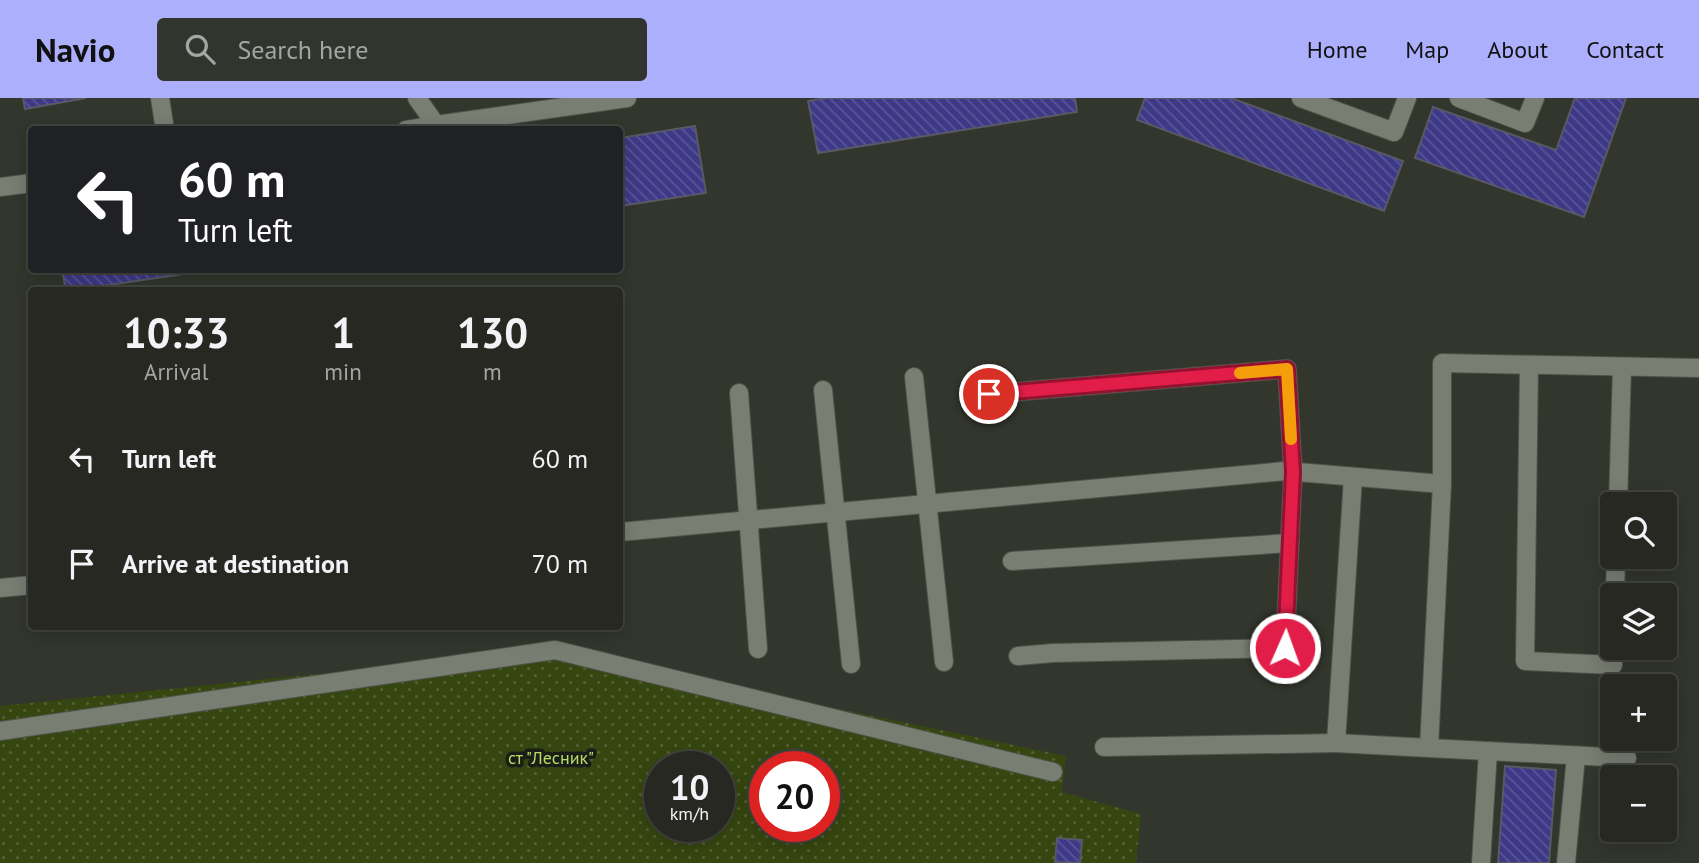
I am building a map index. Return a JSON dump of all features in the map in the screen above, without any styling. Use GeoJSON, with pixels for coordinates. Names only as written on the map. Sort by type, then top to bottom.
{"type":"FeatureCollection","features":[{"type":"Feature","properties":{"kind":"lane"},"geometry":{"type":"LineString","coordinates":[[160,98],[164,126]]}},
{"type":"Feature","properties":{"kind":"lane"},"geometry":{"type":"LineString","coordinates":[[416,98],[436,125]]}},
{"type":"Feature","properties":{"kind":"lane"},"geometry":{"type":"LineString","coordinates":[[430,126],[627,98]]}},
{"type":"Feature","properties":{"kind":"lane"},"geometry":{"type":"LineString","coordinates":[[1301,98],[1394,132],[1407,98]]}},
{"type":"Feature","properties":{"kind":"lane"},"geometry":{"type":"LineString","coordinates":[[1459,98],[1525,122],[1535,98]]}},
{"type":"Feature","properties":{"kind":"lane"},"geometry":{"type":"LineString","coordinates":[[0,187],[28,184]]}},
{"type":"Feature","properties":{"kind":"lane"},"geometry":{"type":"LineString","coordinates":[[1429,748],[1442,484],[1442,363],[1699,368]]}},
{"type":"Feature","properties":{"kind":"lane"},"geometry":{"type":"LineString","coordinates":[[1529,365],[1525,661],[1613,665],[1613,660]]}},
{"type":"Feature","properties":{"kind":"lane"},"geometry":{"type":"LineString","coordinates":[[1618,492],[1622,367]]}},
{"type":"Feature","properties":{"kind":"lane"},"geometry":{"type":"LineString","coordinates":[[989,394],[1287,369],[1293,472],[1285,648],[1018,656]]}},
{"type":"Feature","properties":{"kind":"lane"},"geometry":{"type":"LineString","coordinates":[[914,377],[944,662]]}},
{"type":"Feature","properties":{"kind":"lane"},"geometry":{"type":"LineString","coordinates":[[823,390],[851,664]]}},
{"type":"Feature","properties":{"kind":"lane"},"geometry":{"type":"LineString","coordinates":[[739,393],[758,649]]}},
{"type":"Feature","properties":{"kind":"lane"},"geometry":{"type":"LineString","coordinates":[[623,532],[1285,471],[1442,484]]}},
{"type":"Feature","properties":{"kind":"lane"},"geometry":{"type":"LineString","coordinates":[[1336,743],[1353,477]]}},
{"type":"Feature","properties":{"kind":"lane"},"geometry":{"type":"LineString","coordinates":[[1012,561],[1290,543]]}},
{"type":"Feature","properties":{"kind":"lane"},"geometry":{"type":"LineString","coordinates":[[0,588],[28,585]]}},
{"type":"Feature","properties":{"kind":"lane"},"geometry":{"type":"LineString","coordinates":[[0,731],[555,650],[1053,772]]}},
{"type":"Feature","properties":{"kind":"lane"},"geometry":{"type":"LineString","coordinates":[[1104,747],[1336,743],[1627,758]]}},
{"type":"Feature","properties":{"kind":"lane"},"geometry":{"type":"LineString","coordinates":[[1481,863],[1488,751]]}},
{"type":"Feature","properties":{"kind":"lane"},"geometry":{"type":"LineString","coordinates":[[1566,863],[1576,756]]}},
{"type":"Feature","properties":{"kind":"green space","name":"ст \"Лесник\""},"geometry":{"type":"Polygon","coordinates":[[[555,650],[1066,756],[1062,792],[1141,814],[1136,863],[0,863],[0,706],[555,650]]]}},
{"type":"Feature","properties":{"kind":"building"},"geometry":{"type":"Polygon","coordinates":[[[23,98],[86,98],[25,109],[23,98]]]}},
{"type":"Feature","properties":{"kind":"building"},"geometry":{"type":"Polygon","coordinates":[[[826,98],[1075,98],[1077,112],[818,153],[808,101],[826,98]]]}},
{"type":"Feature","properties":{"kind":"building"},"geometry":{"type":"Polygon","coordinates":[[[1145,98],[1231,98],[1403,161],[1384,211],[1137,120],[1145,98]]]}},
{"type":"Feature","properties":{"kind":"building"},"geometry":{"type":"Polygon","coordinates":[[[1575,98],[1626,98],[1584,217],[1415,158],[1433,107],[1556,150],[1575,98]]]}},
{"type":"Feature","properties":{"kind":"building"},"geometry":{"type":"Polygon","coordinates":[[[695,126],[706,193],[623,206],[623,138],[695,126]]]}},
{"type":"Feature","properties":{"kind":"building"},"geometry":{"type":"Polygon","coordinates":[[[63,273],[191,273],[95,287],[65,287],[63,273]]]}},
{"type":"Feature","properties":{"kind":"building"},"geometry":{"type":"Polygon","coordinates":[[[1505,766],[1556,770],[1549,863],[1498,863],[1505,766]]]}},
{"type":"Feature","properties":{"kind":"building"},"geometry":{"type":"Polygon","coordinates":[[[1057,838],[1082,840],[1080,863],[1055,862],[1057,838]]]}},
{"type":"Feature","properties":{"kind":"slow traffic"},"geometry":{"type":"LineString","coordinates":[[1240,373],[1287,369],[1291,439]]}},
{"type":"Feature","properties":{"kind":"route"},"geometry":{"type":"LineString","coordinates":[[989,394],[1287,369],[1293,472],[1285,648]]}}]}
